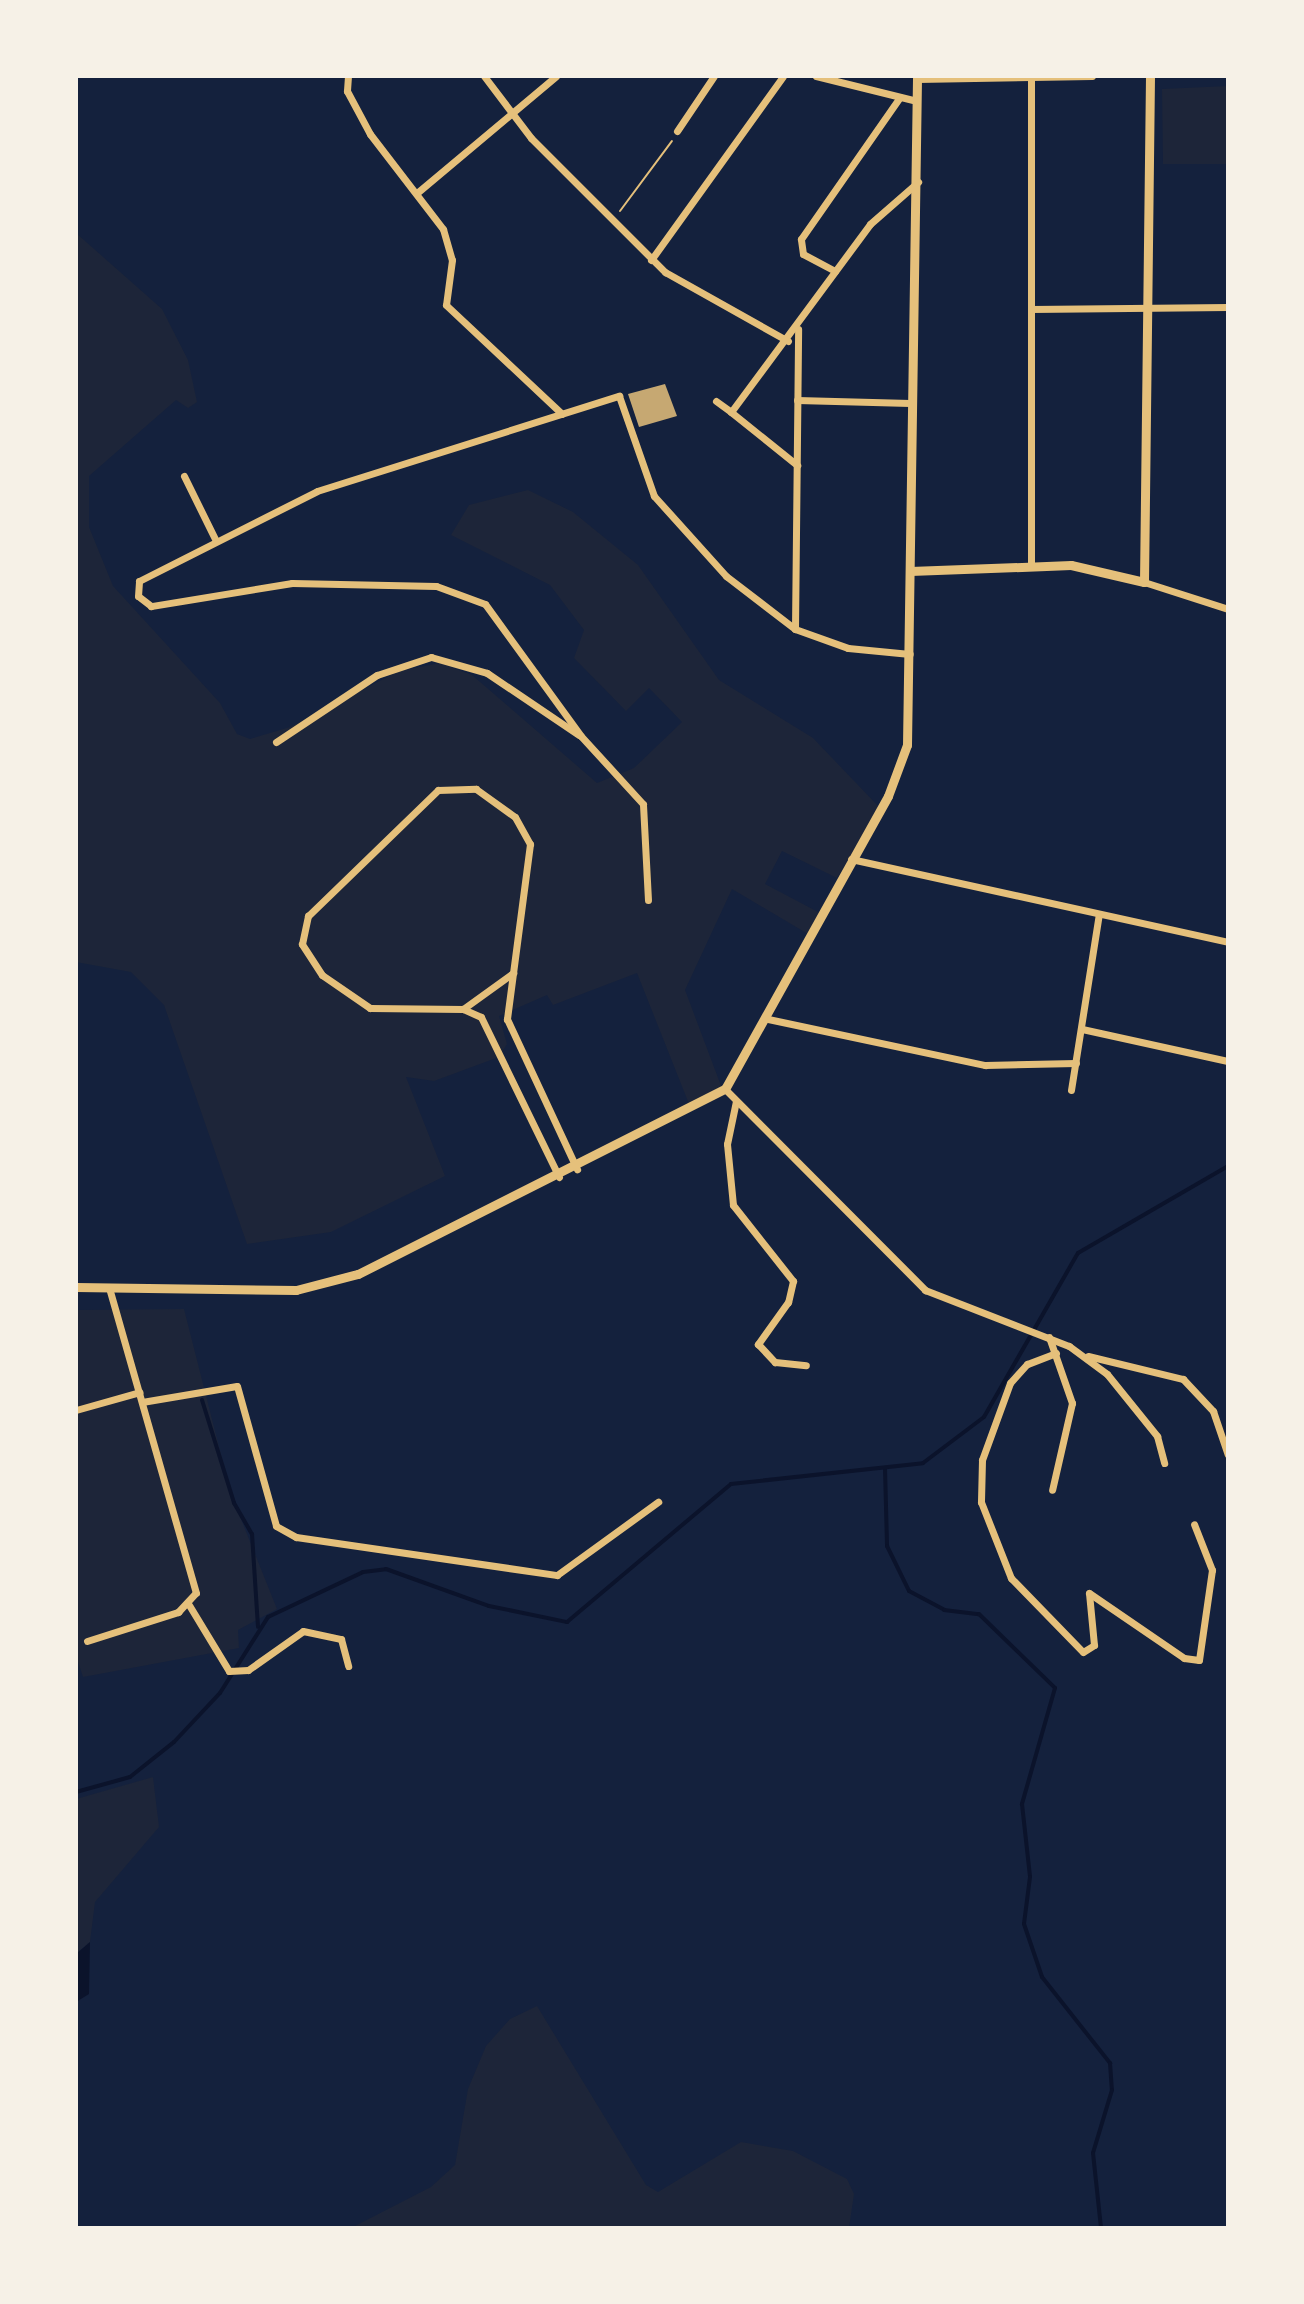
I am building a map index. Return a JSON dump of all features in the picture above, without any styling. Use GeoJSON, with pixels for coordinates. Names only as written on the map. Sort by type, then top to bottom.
{"type":"FeatureCollection","features":[{"type":"Feature","properties":{"kind":"street"},"geometry":{"type":"LineString","coordinates":[[348,76],[353,106],[418,192],[451,254],[446,305],[562,414]]}},
{"type":"Feature","properties":{"kind":"street"},"geometry":{"type":"LineString","coordinates":[[484,76],[511,113],[651,260],[696,294],[788,341]]}},
{"type":"Feature","properties":{"kind":"street"},"geometry":{"type":"LineString","coordinates":[[418,192],[556,76]]}},
{"type":"Feature","properties":{"kind":"street"},"geometry":{"type":"LineString","coordinates":[[677,131],[714,76]]}},
{"type":"Feature","properties":{"kind":"street"},"geometry":{"type":"LineString","coordinates":[[651,260],[783,76]]}},
{"type":"Feature","properties":{"kind":"street"},"geometry":{"type":"LineString","coordinates":[[816,76],[917,101]]}},
{"type":"Feature","properties":{"kind":"street"},"geometry":{"type":"LineString","coordinates":[[76,1287],[281,1290],[330,1282],[577,1169],[725,1089],[768,1019],[849,859],[900,770],[910,654],[910,403],[918,182],[917,78],[1092,76]]}},
{"type":"Feature","properties":{"kind":"street"},"geometry":{"type":"LineString","coordinates":[[1144,582],[1150,76]]}},
{"type":"Feature","properties":{"kind":"street"},"geometry":{"type":"LineString","coordinates":[[1031,77],[1031,563]]}},
{"type":"Feature","properties":{"kind":"street"},"geometry":{"type":"LineString","coordinates":[[835,271],[803,254],[801,239],[900,97]]}},
{"type":"Feature","properties":{"kind":"street"},"geometry":{"type":"LineString","coordinates":[[731,412],[798,329],[835,271],[886,204],[918,182]]}},
{"type":"Feature","properties":{"kind":"street"},"geometry":{"type":"LineString","coordinates":[[1031,309],[1228,307]]}},
{"type":"Feature","properties":{"kind":"street"},"geometry":{"type":"LineString","coordinates":[[795,629],[798,329]]}},
{"type":"Feature","properties":{"kind":"street"},"geometry":{"type":"LineString","coordinates":[[648,900],[643,804],[581,736],[501,618],[468,595],[423,585],[319,583],[170,606],[151,606],[138,596],[144,574],[317,491],[619,396],[639,464],[674,524],[795,629],[848,648],[910,654]]}},
{"type":"Feature","properties":{"kind":"street"},"geometry":{"type":"LineString","coordinates":[[797,400],[910,403]]}},
{"type":"Feature","properties":{"kind":"street"},"geometry":{"type":"LineString","coordinates":[[716,401],[797,465]]}},
{"type":"Feature","properties":{"kind":"street"},"geometry":{"type":"LineString","coordinates":[[184,476],[215,539]]}},
{"type":"Feature","properties":{"kind":"street"},"geometry":{"type":"LineString","coordinates":[[910,571],[1031,563],[1089,567],[1228,609]]}},
{"type":"Feature","properties":{"kind":"street"},"geometry":{"type":"LineString","coordinates":[[276,742],[377,675],[431,657],[479,669],[581,736]]}},
{"type":"Feature","properties":{"kind":"street"},"geometry":{"type":"LineString","coordinates":[[559,1177],[491,1027],[463,1009],[370,1008],[322,975],[302,944],[308,916],[438,790],[476,789],[515,817],[530,844],[507,1019],[577,1169]]}},
{"type":"Feature","properties":{"kind":"street"},"geometry":{"type":"LineString","coordinates":[[849,859],[1228,942]]}},
{"type":"Feature","properties":{"kind":"street"},"geometry":{"type":"LineString","coordinates":[[1071,1090],[1099,914]]}},
{"type":"Feature","properties":{"kind":"street"},"geometry":{"type":"LineString","coordinates":[[463,1009],[513,973]]}},
{"type":"Feature","properties":{"kind":"street"},"geometry":{"type":"LineString","coordinates":[[768,1019],[985,1065],[1076,1063]]}},
{"type":"Feature","properties":{"kind":"street"},"geometry":{"type":"LineString","coordinates":[[1082,1029],[1228,1061]]}},
{"type":"Feature","properties":{"kind":"street"},"geometry":{"type":"LineString","coordinates":[[725,1089],[925,1290],[1049,1337],[1084,1355],[1183,1379],[1213,1411],[1228,1455]]}},
{"type":"Feature","properties":{"kind":"street"},"geometry":{"type":"LineString","coordinates":[[736,1101],[727,1135],[733,1205],[793,1281],[788,1302],[758,1344],[775,1362],[806,1365]]}},
{"type":"Feature","properties":{"kind":"street"},"geometry":{"type":"LineString","coordinates":[[87,1641],[189,1605],[196,1587],[109,1287]]}},
{"type":"Feature","properties":{"kind":"street"},"geometry":{"type":"LineString","coordinates":[[1049,1337],[1072,1415],[1054,1457],[1052,1490]]}},
{"type":"Feature","properties":{"kind":"street"},"geometry":{"type":"LineString","coordinates":[[1056,1353],[1027,1364],[1010,1383],[982,1460],[981,1502],[1011,1578],[1083,1652],[1094,1645],[1089,1593],[1184,1658],[1199,1660],[1212,1570],[1194,1524]]}},
{"type":"Feature","properties":{"kind":"street"},"geometry":{"type":"LineString","coordinates":[[1084,1355],[1157,1436],[1164,1463]]}},
{"type":"Feature","properties":{"kind":"street"},"geometry":{"type":"LineString","coordinates":[[142,1402],[237,1386],[271,1511],[285,1535],[557,1575],[658,1502]]}},
{"type":"Feature","properties":{"kind":"street"},"geometry":{"type":"LineString","coordinates":[[76,1410],[140,1392]]}},
{"type":"Feature","properties":{"kind":"street"},"geometry":{"type":"LineString","coordinates":[[189,1605],[226,1668],[248,1670],[303,1631],[341,1639],[348,1666]]}},
{"type":"Feature","properties":{"kind":"path"},"geometry":{"type":"LineString","coordinates":[[612,221],[672,141]]}},
{"type":"Feature","properties":{"kind":"shaded area"},"geometry":{"type":"Polygon","coordinates":[[[1228,86],[1228,164],[1163,164],[1162,89],[1228,86]]]}},
{"type":"Feature","properties":{"kind":"shaded area"},"geometry":{"type":"Polygon","coordinates":[[[76,233],[162,309],[188,360],[197,402],[188,408],[176,400],[89,476],[89,527],[113,586],[220,703],[237,734],[250,739],[290,727],[399,671],[440,663],[472,675],[597,783],[634,768],[682,722],[649,688],[626,711],[574,658],[584,630],[550,585],[451,535],[469,505],[528,490],[573,512],[638,565],[719,680],[813,738],[880,808],[837,878],[782,851],[765,884],[820,913],[808,934],[732,889],[685,990],[723,1091],[691,1109],[637,973],[553,1005],[547,995],[499,1016],[507,1044],[499,1057],[434,1081],[406,1077],[445,1176],[331,1232],[247,1244],[164,1005],[131,972],[76,962],[76,233]]]}},
{"type":"Feature","properties":{"kind":"shaded area"},"geometry":{"type":"Polygon","coordinates":[[[184,1309],[231,1494],[277,1609],[238,1630],[239,1648],[83,1677],[76,1656],[76,1310],[184,1309]]]}},
{"type":"Feature","properties":{"kind":"shaded area"},"geometry":{"type":"Polygon","coordinates":[[[153,1777],[159,1827],[95,1902],[90,1942],[76,1954],[76,1799],[153,1777]]]}},
{"type":"Feature","properties":{"kind":"shaded area"},"geometry":{"type":"Polygon","coordinates":[[[90,1942],[89,1994],[76,2002],[76,1954],[90,1942]]]}},
{"type":"Feature","properties":{"kind":"shaded area"},"geometry":{"type":"Polygon","coordinates":[[[537,2006],[646,2185],[658,2192],[741,2142],[793,2151],[847,2179],[854,2194],[849,2228],[351,2228],[431,2187],[455,2165],[468,2089],[486,2046],[510,2019],[537,2006]]]}},
{"type":"Feature","properties":{"kind":"building"},"geometry":{"type":"Polygon","coordinates":[[[665,384],[677,416],[639,427],[628,394],[665,384]]]}},
{"type":"Feature","properties":{"kind":"waterway"},"geometry":{"type":"LineString","coordinates":[[76,1792],[130,1777],[174,1742],[220,1693],[268,1617],[363,1572],[386,1569],[489,1606],[567,1622],[731,1484],[923,1463],[984,1417],[1078,1253],[1228,1166]]}},
{"type":"Feature","properties":{"kind":"waterway"},"geometry":{"type":"LineString","coordinates":[[202,1400],[234,1503],[252,1534],[258,1627]]}},
{"type":"Feature","properties":{"kind":"waterway"},"geometry":{"type":"LineString","coordinates":[[885,1468],[887,1546],[909,1591],[944,1610],[979,1614],[1055,1688],[1022,1804],[1030,1877],[1024,1924],[1042,1977],[1110,2063],[1112,2090],[1093,2153],[1101,2228]]}}]}
